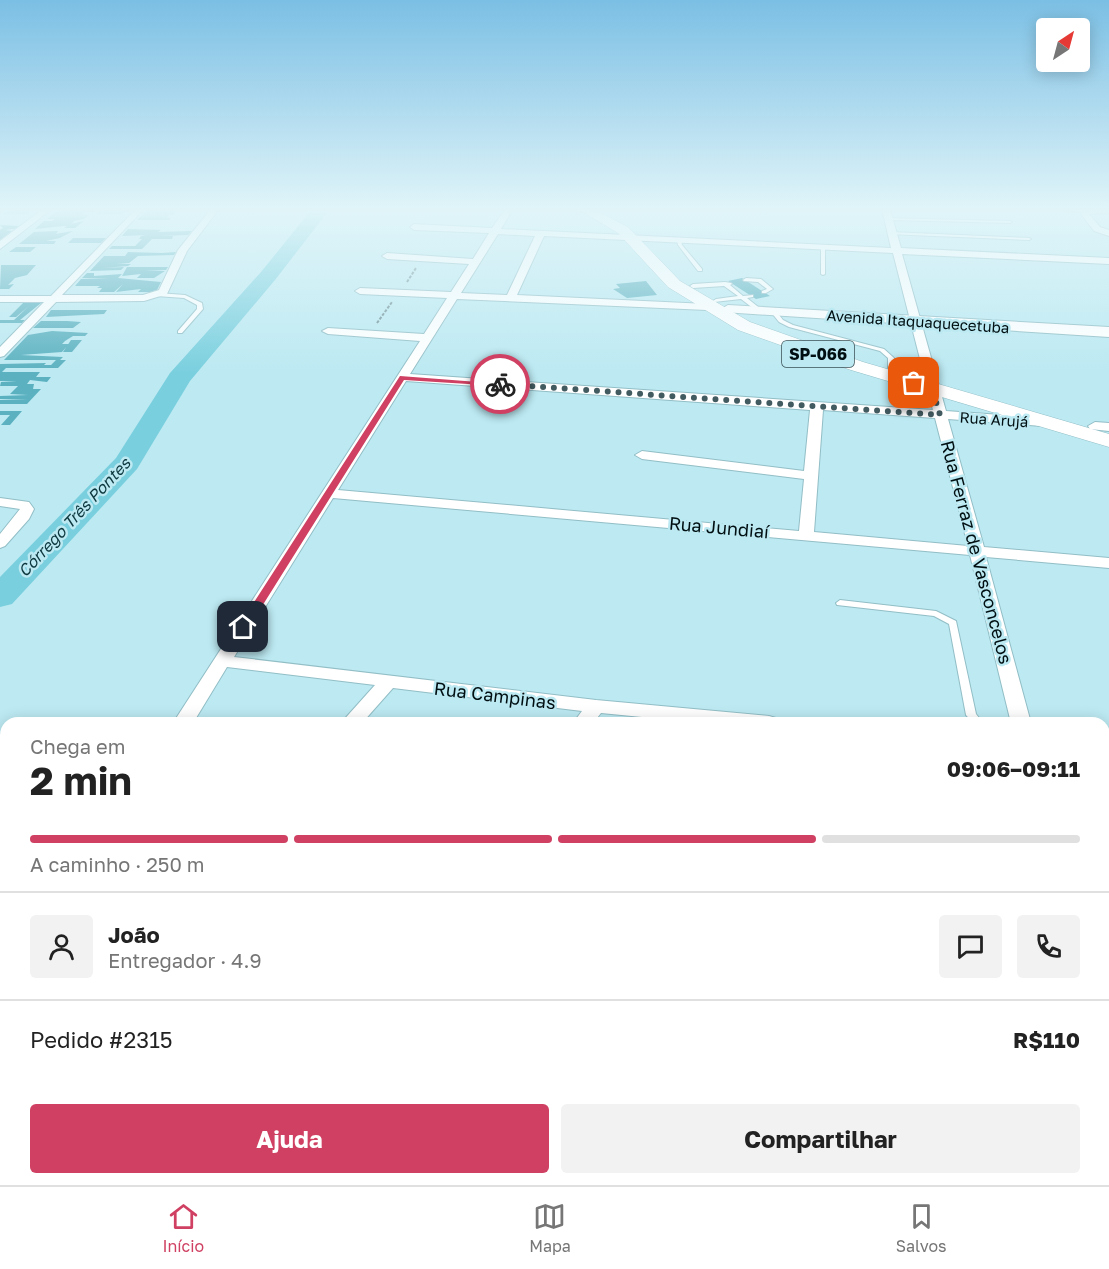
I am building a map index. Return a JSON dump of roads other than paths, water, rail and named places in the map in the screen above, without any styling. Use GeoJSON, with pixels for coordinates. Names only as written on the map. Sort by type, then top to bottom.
{"type":"FeatureCollection","features":[{"type":"Feature","properties":{"kind":"main road","name":"SP-066"},"geometry":{"type":"LineString","coordinates":[[655,264],[674,284],[723,304],[775,330],[1047,422],[1106,431]]}},
{"type":"Feature","properties":{"kind":"main road","name":"SP-066"},"geometry":{"type":"LineString","coordinates":[[673,264],[693,286],[789,344],[1106,431]]}},
{"type":"Feature","properties":{"kind":"street"},"geometry":{"type":"LineString","coordinates":[[0,354],[87,264]]}},
{"type":"Feature","properties":{"kind":"street"},"geometry":{"type":"LineString","coordinates":[[0,299],[144,298],[158,295],[165,289],[176,264]]}},
{"type":"Feature","properties":{"kind":"street"},"geometry":{"type":"LineString","coordinates":[[187,717],[474,264]]}},
{"type":"Feature","properties":{"kind":"street"},"geometry":{"type":"LineString","coordinates":[[510,299],[526,264]]}},
{"type":"Feature","properties":{"kind":"street","name":"Rua Ferraz de Vasconcelos"},"geometry":{"type":"LineString","coordinates":[[899,264],[980,553],[1021,717]]}},
{"type":"Feature","properties":{"kind":"street","name":"Avenida Itaquaquecetuba"},"geometry":{"type":"LineString","coordinates":[[360,291],[453,297],[723,304],[767,311],[917,322],[1109,332]]}},
{"type":"Feature","properties":{"kind":"street"},"geometry":{"type":"LineString","coordinates":[[328,331],[426,338]]}},
{"type":"Feature","properties":{"kind":"street","name":"Rua Arujá"},"geometry":{"type":"LineString","coordinates":[[402,377],[1047,422]]}},
{"type":"Feature","properties":{"kind":"street"},"geometry":{"type":"LineString","coordinates":[[806,535],[817,406]]}},
{"type":"Feature","properties":{"kind":"street"},"geometry":{"type":"LineString","coordinates":[[642,455],[811,476]]}},
{"type":"Feature","properties":{"kind":"street","name":"Rua Jundiaí"},"geometry":{"type":"LineString","coordinates":[[328,493],[1109,563]]}},
{"type":"Feature","properties":{"kind":"street"},"geometry":{"type":"LineString","coordinates":[[0,543],[24,516],[27,509],[24,505],[8,502]]}},
{"type":"Feature","properties":{"kind":"street","name":"Rua Campinas"},"geometry":{"type":"LineString","coordinates":[[222,661],[596,706],[708,717]]}},
{"type":"Feature","properties":{"kind":"street"},"geometry":{"type":"LineString","coordinates":[[356,717],[388,682]]}},
{"type":"Feature","properties":{"kind":"street"},"geometry":{"type":"LineString","coordinates":[[588,717],[596,706]]}},
{"type":"Feature","properties":{"kind":"lane"},"geometry":{"type":"LineString","coordinates":[[696,264],[700,270]]}},
{"type":"Feature","properties":{"kind":"lane"},"geometry":{"type":"LineString","coordinates":[[823,264],[823,274]]}},
{"type":"Feature","properties":{"kind":"lane"},"geometry":{"type":"LineString","coordinates":[[746,280],[759,280],[771,289],[764,292]]}},
{"type":"Feature","properties":{"kind":"lane"},"geometry":{"type":"LineString","coordinates":[[693,286],[733,283]]}},
{"type":"Feature","properties":{"kind":"lane"},"geometry":{"type":"LineString","coordinates":[[725,284],[723,304],[751,296]]}},
{"type":"Feature","properties":{"kind":"lane"},"geometry":{"type":"LineString","coordinates":[[158,295],[185,297],[200,304],[201,309],[180,332]]}},
{"type":"Feature","properties":{"kind":"lane"},"geometry":{"type":"LineString","coordinates":[[767,311],[791,326],[882,350],[891,358],[890,367]]}},
{"type":"Feature","properties":{"kind":"lane"},"geometry":{"type":"LineString","coordinates":[[840,603],[936,614],[953,623],[973,717]]}},
{"type":"Feature","properties":{"kind":"waterway","name":"Córrego Três Pontes"},"geometry":{"type":"LineString","coordinates":[[0,597],[127,463],[179,378],[277,264]]}}]}
